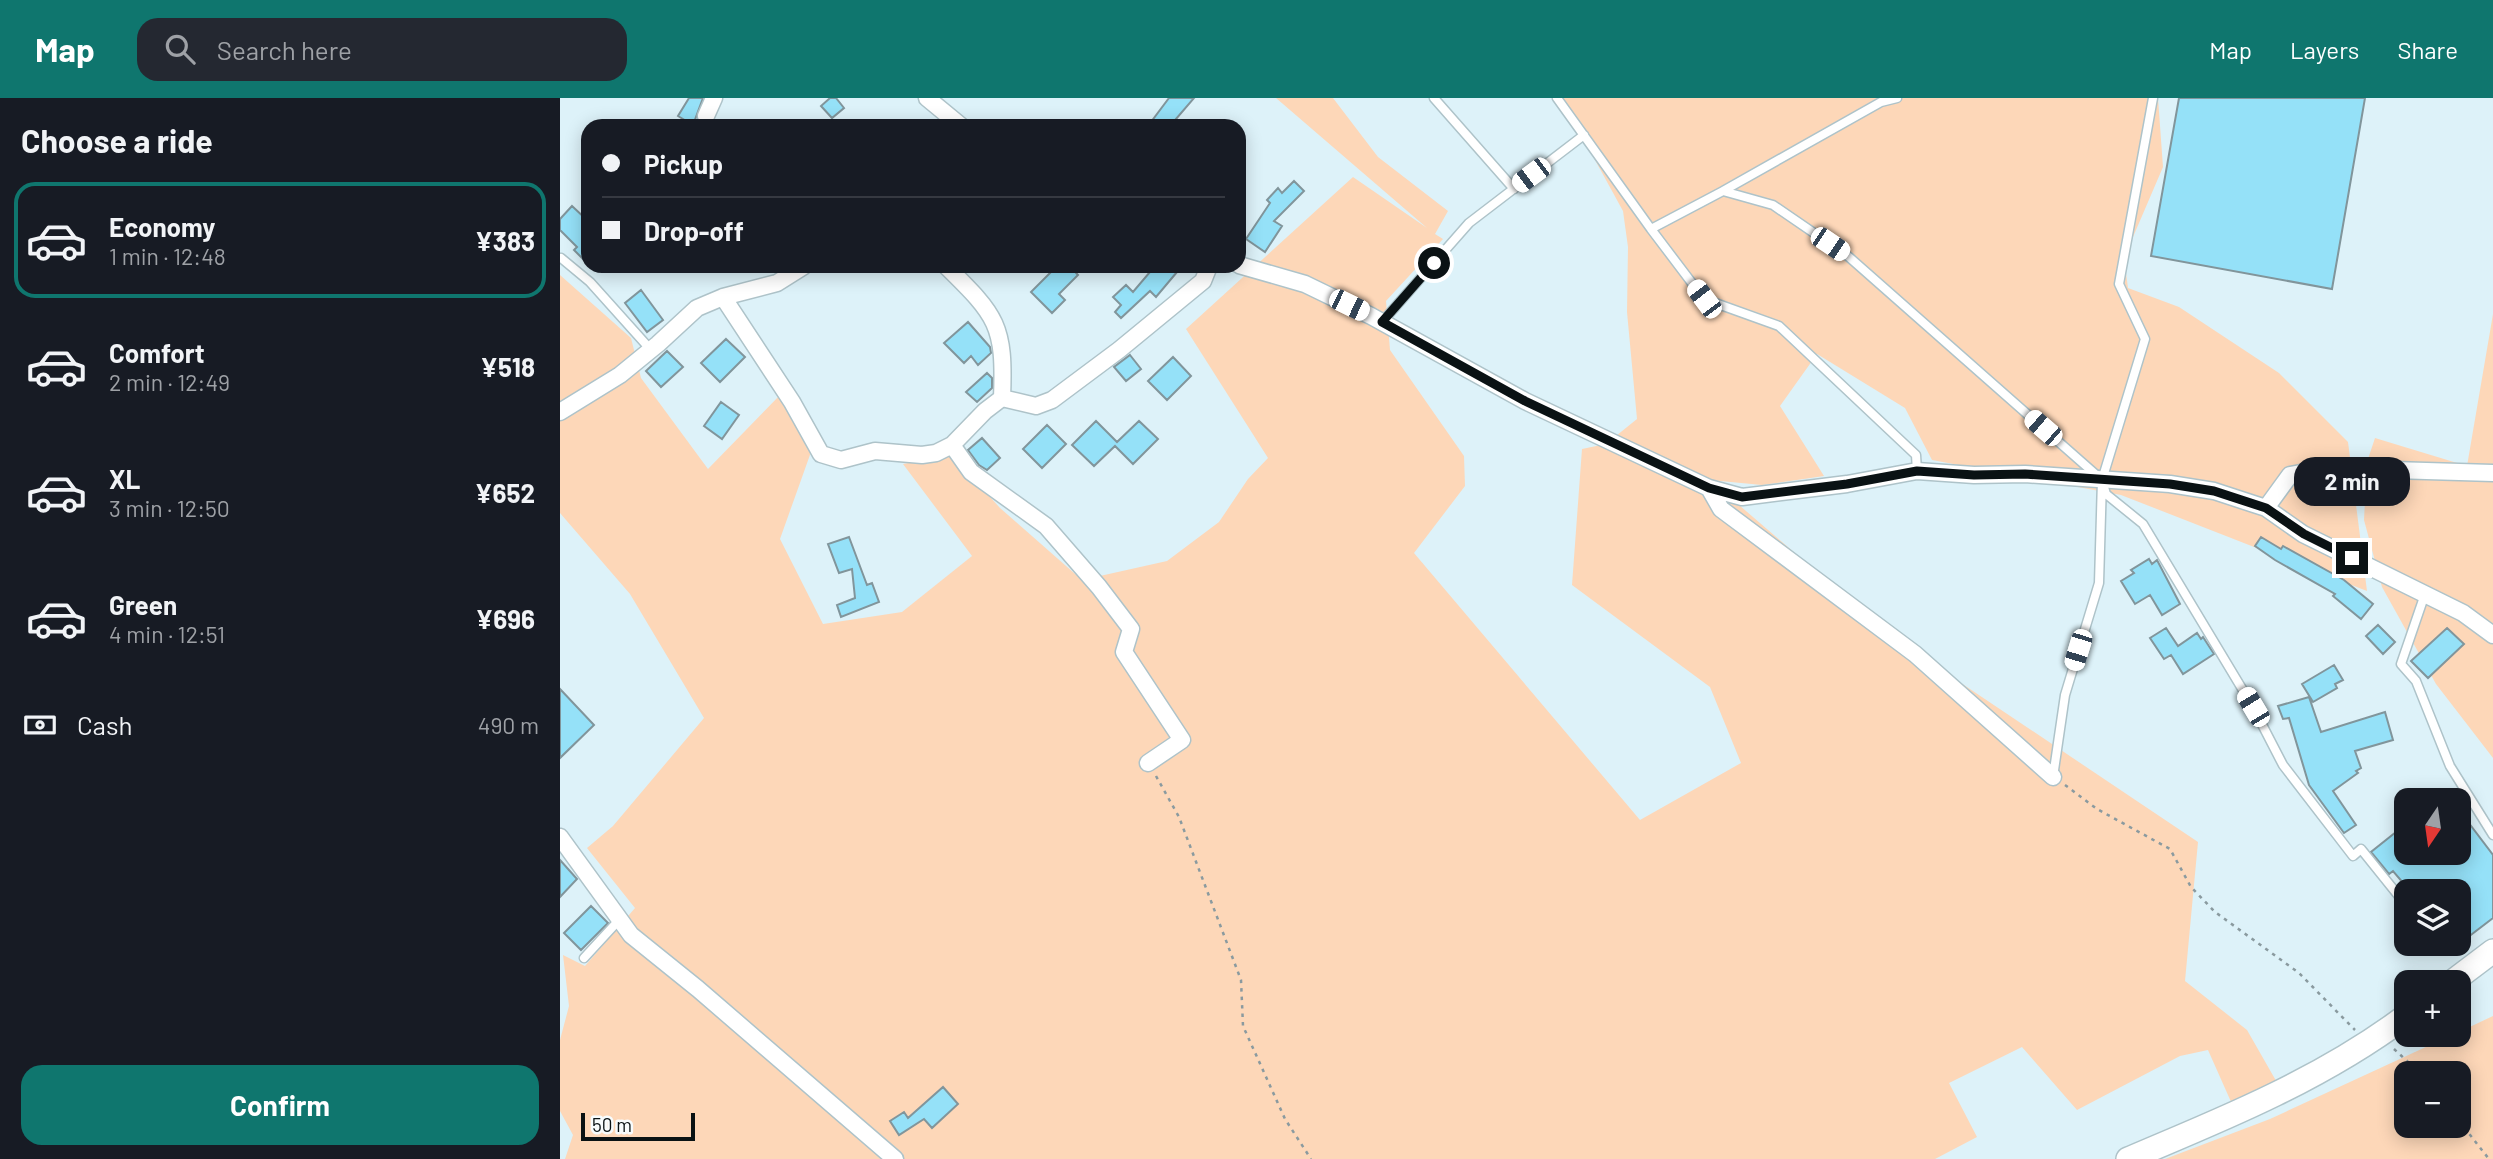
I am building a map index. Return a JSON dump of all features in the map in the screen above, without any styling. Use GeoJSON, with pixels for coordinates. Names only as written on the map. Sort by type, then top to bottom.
{"type":"FeatureCollection","features":[{"type":"Feature","properties":{"kind":"street"},"geometry":{"type":"LineString","coordinates":[[706,116],[714,98]]}},
{"type":"Feature","properties":{"kind":"street"},"geometry":{"type":"LineString","coordinates":[[928,98],[953,119]]}},
{"type":"Feature","properties":{"kind":"street"},"geometry":{"type":"LineString","coordinates":[[1246,267],[1305,284],[1382,322],[1525,401],[1709,488],[1742,497],[1847,484],[1917,471],[1974,475],[2025,474],[2170,484],[2214,491],[2266,508],[2304,534],[2463,613],[2493,635]]}},
{"type":"Feature","properties":{"kind":"street"},"geometry":{"type":"LineString","coordinates":[[560,412],[620,374],[697,308],[777,283],[793,273]]}},
{"type":"Feature","properties":{"kind":"street"},"geometry":{"type":"LineString","coordinates":[[953,273],[987,309],[999,330],[1003,357],[1002,398]]}},
{"type":"Feature","properties":{"kind":"street"},"geometry":{"type":"LineString","coordinates":[[1002,398],[1036,406],[1052,400],[1203,282],[1206,273]]}},
{"type":"Feature","properties":{"kind":"street"},"geometry":{"type":"LineString","coordinates":[[723,298],[792,402],[821,454],[841,460],[875,452],[922,455],[936,453],[952,445],[985,411],[1002,398]]}},
{"type":"Feature","properties":{"kind":"street"},"geometry":{"type":"LineString","coordinates":[[952,445],[971,472],[1046,526],[1131,629],[1124,652],[1182,740],[1148,763]]}},
{"type":"Feature","properties":{"kind":"street"},"geometry":{"type":"LineString","coordinates":[[2266,508],[2290,475],[2327,468],[2493,473],[2493,464]]}},
{"type":"Feature","properties":{"kind":"street"},"geometry":{"type":"LineString","coordinates":[[1709,488],[1721,509],[1915,654],[2053,777]]}},
{"type":"Feature","properties":{"kind":"street"},"geometry":{"type":"LineString","coordinates":[[561,841],[631,935],[698,989],[895,1159]]}},
{"type":"Feature","properties":{"kind":"street"},"geometry":{"type":"LineString","coordinates":[[2468,970],[2493,951]]}},
{"type":"Feature","properties":{"kind":"street"},"geometry":{"type":"LineString","coordinates":[[2128,1159],[2236,1114],[2306,1079],[2394,1024]]}},
{"type":"Feature","properties":{"kind":"lane"},"geometry":{"type":"LineString","coordinates":[[1434,98],[1514,188]]}},
{"type":"Feature","properties":{"kind":"lane"},"geometry":{"type":"LineString","coordinates":[[1557,98],[1704,299],[1779,326],[1916,455],[1917,471]]}},
{"type":"Feature","properties":{"kind":"lane"},"geometry":{"type":"LineString","coordinates":[[1651,229],[1881,102],[1897,98]]}},
{"type":"Feature","properties":{"kind":"lane"},"geometry":{"type":"LineString","coordinates":[[2053,777],[2064,695],[2099,583],[2102,480],[2146,339],[2119,284],[2153,98]]}},
{"type":"Feature","properties":{"kind":"lane"},"geometry":{"type":"LineString","coordinates":[[1382,322],[1469,223],[1584,135]]}},
{"type":"Feature","properties":{"kind":"lane"},"geometry":{"type":"LineString","coordinates":[[1723,191],[1773,205],[1849,257],[2102,480],[2106,494],[2143,524],[2253,707],[2295,783],[2353,856],[2361,849],[2394,890]]}},
{"type":"Feature","properties":{"kind":"lane"},"geometry":{"type":"LineString","coordinates":[[561,258],[590,282],[651,350]]}},
{"type":"Feature","properties":{"kind":"lane"},"geometry":{"type":"LineString","coordinates":[[2425,594],[2401,664],[2416,681],[2450,766],[2493,835]]}},
{"type":"Feature","properties":{"kind":"lane"},"geometry":{"type":"LineString","coordinates":[[584,958],[620,919]]}},
{"type":"Feature","properties":{"kind":"path"},"geometry":{"type":"LineString","coordinates":[[1148,763],[1179,817],[1241,980],[1243,1026],[1285,1119],[1311,1159]]}},
{"type":"Feature","properties":{"kind":"path"},"geometry":{"type":"LineString","coordinates":[[2053,777],[2097,809],[2170,849],[2191,887],[2215,912],[2300,973],[2373,1039],[2403,1061]]}},
{"type":"Feature","properties":{"kind":"path"},"geometry":{"type":"LineString","coordinates":[[2471,1136],[2489,1159]]}},
{"type":"Feature","properties":{"kind":"shaded area"},"geometry":{"type":"Polygon","coordinates":[[[1276,98],[1333,98],[1378,157],[1448,211],[1435,234],[1443,239],[1386,301],[1390,350],[1464,456],[1465,486],[1414,553],[1640,820],[1741,763],[1710,687],[1572,585],[1582,449],[1606,444],[1637,419],[1627,312],[1628,247],[1623,211],[1561,98],[2158,98],[2163,167],[2124,258],[2128,288],[2179,307],[2279,373],[2348,442],[2367,591],[2121,495],[1932,460],[1905,408],[1817,354],[1780,406],[1824,476],[1762,485],[1710,480],[1891,636],[2198,842],[2185,981],[2247,1030],[2279,1086],[2232,1104],[2208,1050],[2180,1056],[2077,1110],[2022,1047],[1949,1083],[1977,1137],[1935,1159],[565,1159],[573,1135],[560,1111],[560,1040],[569,1006],[563,955],[585,966],[635,908],[587,848],[613,826],[704,718],[630,594],[560,513],[560,275],[631,338],[641,378],[708,469],[780,395],[811,452],[780,539],[823,624],[902,612],[972,556],[903,464],[952,455],[1000,508],[1082,580],[1167,561],[1219,522],[1248,479],[1268,458],[1186,329],[1353,177],[1427,228],[1276,98]]]}},
{"type":"Feature","properties":{"kind":"shaded area"},"geometry":{"type":"Polygon","coordinates":[[[2493,314],[2493,758],[2436,684],[2382,587],[2364,520],[2367,462],[2375,438],[2467,466],[2493,314]]]}},
{"type":"Feature","properties":{"kind":"shaded area"},"geometry":{"type":"Polygon","coordinates":[[[2493,1016],[2493,1159],[2165,1159],[2270,1119],[2394,1062],[2394,1138],[2471,1138],[2471,1061],[2396,1061],[2426,1047],[2471,1047],[2471,1026],[2493,1016]]]}},
{"type":"Feature","properties":{"kind":"building"},"geometry":{"type":"Polygon","coordinates":[[[689,98],[703,98],[695,119],[678,116],[689,98]]]}},
{"type":"Feature","properties":{"kind":"building"},"geometry":{"type":"Polygon","coordinates":[[[830,98],[836,98],[844,108],[832,118],[821,106],[830,98]]]}},
{"type":"Feature","properties":{"kind":"building"},"geometry":{"type":"Polygon","coordinates":[[[1169,98],[1194,98],[1176,119],[1153,119],[1169,98]]]}},
{"type":"Feature","properties":{"kind":"building"},"geometry":{"type":"Polygon","coordinates":[[[2179,98],[2365,98],[2332,289],[2151,256],[2179,98]]]}},
{"type":"Feature","properties":{"kind":"building"},"geometry":{"type":"Polygon","coordinates":[[[1294,181],[1304,191],[1274,221],[1282,226],[1265,252],[1246,239],[1270,203],[1267,200],[1278,188],[1282,193],[1294,181]]]}},
{"type":"Feature","properties":{"kind":"building"},"geometry":{"type":"Polygon","coordinates":[[[572,206],[581,214],[581,257],[574,250],[577,247],[560,230],[560,219],[572,206]]]}},
{"type":"Feature","properties":{"kind":"building"},"geometry":{"type":"Polygon","coordinates":[[[1050,273],[1078,275],[1059,294],[1065,300],[1052,313],[1031,292],[1050,273]]]}},
{"type":"Feature","properties":{"kind":"building"},"geometry":{"type":"Polygon","coordinates":[[[1149,273],[1176,273],[1156,297],[1150,291],[1121,318],[1115,312],[1121,305],[1113,297],[1126,285],[1133,292],[1149,273]]]}},
{"type":"Feature","properties":{"kind":"building"},"geometry":{"type":"Polygon","coordinates":[[[641,290],[663,320],[647,332],[625,303],[641,290]]]}},
{"type":"Feature","properties":{"kind":"building"},"geometry":{"type":"Polygon","coordinates":[[[968,322],[990,347],[991,353],[978,365],[971,356],[964,363],[944,343],[968,322]]]}},
{"type":"Feature","properties":{"kind":"building"},"geometry":{"type":"Polygon","coordinates":[[[726,339],[745,357],[720,382],[701,363],[726,339]]]}},
{"type":"Feature","properties":{"kind":"building"},"geometry":{"type":"Polygon","coordinates":[[[667,351],[683,367],[661,387],[646,371],[667,351]]]}},
{"type":"Feature","properties":{"kind":"building"},"geometry":{"type":"Polygon","coordinates":[[[1130,355],[1141,369],[1126,381],[1114,367],[1130,355]]]}},
{"type":"Feature","properties":{"kind":"building"},"geometry":{"type":"Polygon","coordinates":[[[1173,357],[1191,376],[1167,400],[1148,381],[1173,357]]]}},
{"type":"Feature","properties":{"kind":"building"},"geometry":{"type":"Polygon","coordinates":[[[987,373],[992,378],[992,388],[977,402],[966,392],[987,373]]]}},
{"type":"Feature","properties":{"kind":"building"},"geometry":{"type":"Polygon","coordinates":[[[721,402],[739,415],[722,439],[704,426],[721,402]]]}},
{"type":"Feature","properties":{"kind":"building"},"geometry":{"type":"Polygon","coordinates":[[[1096,421],[1117,442],[1139,421],[1158,439],[1133,464],[1115,446],[1094,466],[1072,445],[1096,421]]]}},
{"type":"Feature","properties":{"kind":"building"},"geometry":{"type":"Polygon","coordinates":[[[1047,425],[1066,444],[1042,468],[1023,449],[1047,425]]]}},
{"type":"Feature","properties":{"kind":"building"},"geometry":{"type":"Polygon","coordinates":[[[982,438],[1000,458],[987,470],[979,465],[968,450],[982,438]]]}},
{"type":"Feature","properties":{"kind":"building"},"geometry":{"type":"Polygon","coordinates":[[[849,537],[867,585],[872,583],[879,602],[841,617],[837,605],[855,598],[852,569],[839,573],[828,544],[849,537]]]}},
{"type":"Feature","properties":{"kind":"building"},"geometry":{"type":"Polygon","coordinates":[[[2261,537],[2281,549],[2283,546],[2344,580],[2373,604],[2361,619],[2333,596],[2335,594],[2255,546],[2261,537]]]}},
{"type":"Feature","properties":{"kind":"building"},"geometry":{"type":"Polygon","coordinates":[[[2149,559],[2152,564],[2157,560],[2180,604],[2162,615],[2150,595],[2135,604],[2121,581],[2134,573],[2131,570],[2149,559]]]}},
{"type":"Feature","properties":{"kind":"building"},"geometry":{"type":"Polygon","coordinates":[[[2378,625],[2395,642],[2383,654],[2366,636],[2378,625]]]}},
{"type":"Feature","properties":{"kind":"building"},"geometry":{"type":"Polygon","coordinates":[[[2166,628],[2178,646],[2197,633],[2201,639],[2203,637],[2214,654],[2183,674],[2171,655],[2164,659],[2150,638],[2166,628]]]}},
{"type":"Feature","properties":{"kind":"building"},"geometry":{"type":"Polygon","coordinates":[[[2447,628],[2464,644],[2428,678],[2411,661],[2447,628]]]}},
{"type":"Feature","properties":{"kind":"building"},"geometry":{"type":"Polygon","coordinates":[[[2334,665],[2343,680],[2335,684],[2337,688],[2313,702],[2302,684],[2334,665]]]}},
{"type":"Feature","properties":{"kind":"building"},"geometry":{"type":"Polygon","coordinates":[[[560,689],[594,725],[560,758],[560,689]]]}},
{"type":"Feature","properties":{"kind":"building"},"geometry":{"type":"Polygon","coordinates":[[[2309,697],[2321,732],[2385,712],[2393,740],[2355,751],[2361,768],[2333,791],[2356,825],[2344,833],[2309,785],[2289,718],[2283,719],[2278,706],[2309,697]]]}},
{"type":"Feature","properties":{"kind":"building"},"geometry":{"type":"Polygon","coordinates":[[[2471,826],[2493,855],[2493,918],[2471,935],[2471,879],[2400,879],[2393,871],[2389,874],[2371,852],[2394,834],[2394,865],[2471,865],[2471,826]]]}},
{"type":"Feature","properties":{"kind":"building"},"geometry":{"type":"Polygon","coordinates":[[[560,860],[577,879],[560,897],[560,860]]]}},
{"type":"Feature","properties":{"kind":"building"},"geometry":{"type":"Polygon","coordinates":[[[591,906],[608,923],[581,950],[564,933],[591,906]]]}},
{"type":"Feature","properties":{"kind":"building"},"geometry":{"type":"Polygon","coordinates":[[[943,1087],[958,1104],[932,1128],[924,1119],[899,1135],[890,1121],[904,1112],[908,1118],[943,1087]]]}},
{"type":"Feature","properties":{"kind":"route"},"geometry":{"type":"LineString","coordinates":[[1434,263],[1382,322],[1525,401],[1709,488],[1742,497],[1847,484],[1917,471],[1974,475],[2025,474],[2170,484],[2214,491],[2266,508],[2304,534],[2352,558]]}}]}
